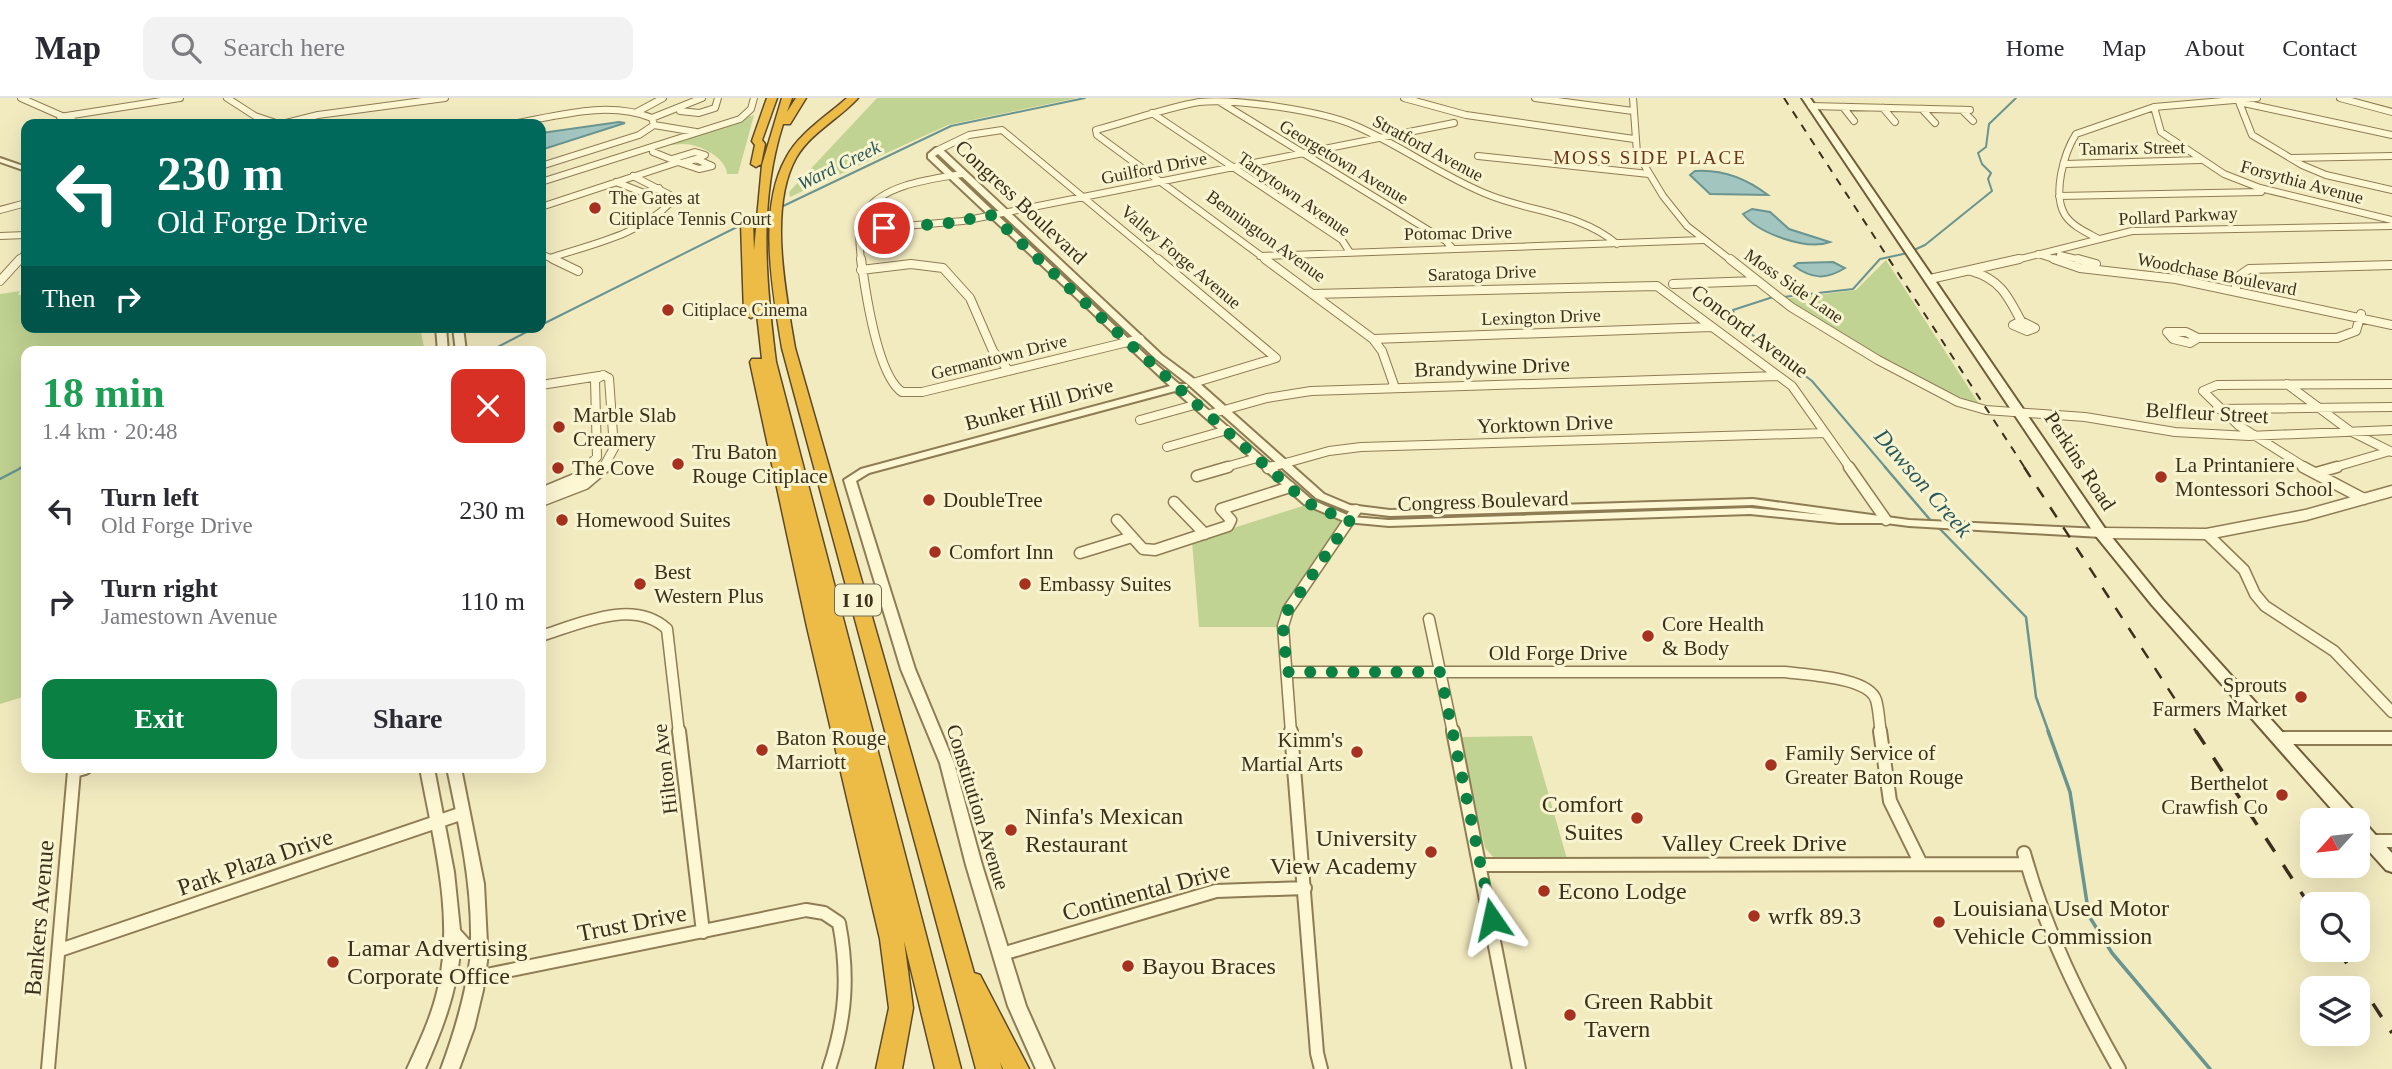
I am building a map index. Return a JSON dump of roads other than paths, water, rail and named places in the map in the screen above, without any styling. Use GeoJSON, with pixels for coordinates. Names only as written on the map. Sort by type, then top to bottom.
{"type":"FeatureCollection","features":[{"type":"Feature","properties":{"kind":"highway"},"geometry":{"type":"LineString","coordinates":[[760,144],[757,141],[772,98]]}},
{"type":"Feature","properties":{"kind":"highway"},"geometry":{"type":"LineString","coordinates":[[780,98],[760,144],[749,207],[747,287],[755,351],[775,450],[892,939],[901,1008],[900,1029],[889,1069]]}},
{"type":"Feature","properties":{"kind":"highway","name":"I 10"},"geometry":{"type":"LineString","coordinates":[[787,98],[761,192],[760,292],[769,362],[948,1069]]}},
{"type":"Feature","properties":{"kind":"highway"},"geometry":{"type":"LineString","coordinates":[[768,159],[786,120],[801,98]]}},
{"type":"Feature","properties":{"kind":"highway","name":"I 10"},"geometry":{"type":"LineString","coordinates":[[852,99],[800,145],[781,177],[777,248],[780,313],[793,370],[989,1069]]}},
{"type":"Feature","properties":{"kind":"highway"},"geometry":{"type":"LineString","coordinates":[[955,948],[1016,1069]]}},
{"type":"Feature","properties":{"kind":"main road","name":"Perkins Road"},"geometry":{"type":"LineString","coordinates":[[1809,102],[2101,533],[2157,603],[2341,808]]}},
{"type":"Feature","properties":{"kind":"main road"},"geometry":{"type":"LineString","coordinates":[[2370,841],[2392,865]]}},
{"type":"Feature","properties":{"kind":"street"},"geometry":{"type":"LineString","coordinates":[[21,98],[66,119]]}},
{"type":"Feature","properties":{"kind":"street"},"geometry":{"type":"LineString","coordinates":[[60,117],[180,98]]}},
{"type":"Feature","properties":{"kind":"street"},"geometry":{"type":"LineString","coordinates":[[227,98],[255,116],[265,119]]}},
{"type":"Feature","properties":{"kind":"street"},"geometry":{"type":"LineString","coordinates":[[302,119],[392,101],[445,98]]}},
{"type":"Feature","properties":{"kind":"street"},"geometry":{"type":"LineString","coordinates":[[637,112],[663,98]]}},
{"type":"Feature","properties":{"kind":"street"},"geometry":{"type":"LineString","coordinates":[[546,120],[603,112],[637,112],[652,118],[673,112],[702,98]]}},
{"type":"Feature","properties":{"kind":"street"},"geometry":{"type":"LineString","coordinates":[[673,112],[709,111],[715,108],[718,98]]}},
{"type":"Feature","properties":{"kind":"street"},"geometry":{"type":"LineString","coordinates":[[546,180],[740,119],[751,109],[754,98]]}},
{"type":"Feature","properties":{"kind":"street"},"geometry":{"type":"LineString","coordinates":[[1404,98],[1466,115],[1634,139]]}},
{"type":"Feature","properties":{"kind":"street"},"geometry":{"type":"LineString","coordinates":[[1535,98],[1633,111]]}},
{"type":"Feature","properties":{"kind":"street","name":"Moss Side Lane"},"geometry":{"type":"LineString","coordinates":[[1633,98],[1637,153],[1676,215],[1701,238],[1791,307],[1952,399],[1980,409],[2021,412]]}},
{"type":"Feature","properties":{"kind":"street"},"geometry":{"type":"LineString","coordinates":[[2097,238],[2067,218],[2059,196],[2070,141],[2076,134],[2154,107],[2239,102],[2257,98]]}},
{"type":"Feature","properties":{"kind":"street"},"geometry":{"type":"LineString","coordinates":[[2340,98],[2392,112]]}},
{"type":"Feature","properties":{"kind":"street","name":"Stratford Avenue"},"geometry":{"type":"LineString","coordinates":[[1096,130],[1152,113],[1218,101],[1331,117],[1380,138],[1474,189],[1586,224],[1603,232],[1617,244]]}},
{"type":"Feature","properties":{"kind":"street","name":"Georgetown Avenue"},"geometry":{"type":"LineString","coordinates":[[1218,101],[1446,241],[1453,249]]}},
{"type":"Feature","properties":{"kind":"street"},"geometry":{"type":"LineString","coordinates":[[1809,102],[1843,107],[1966,110],[1973,121]]}},
{"type":"Feature","properties":{"kind":"street"},"geometry":{"type":"LineString","coordinates":[[2239,102],[2392,135]]}},
{"type":"Feature","properties":{"kind":"street"},"geometry":{"type":"LineString","coordinates":[[2239,102],[2252,135],[2291,158],[2326,175],[2392,190]]}},
{"type":"Feature","properties":{"kind":"street"},"geometry":{"type":"LineString","coordinates":[[1843,107],[1854,121]]}},
{"type":"Feature","properties":{"kind":"street","name":"Forsythia Avenue"},"geometry":{"type":"LineString","coordinates":[[2154,107],[2161,132],[2200,160],[2237,180],[2272,192],[2392,220]]}},
{"type":"Feature","properties":{"kind":"street"},"geometry":{"type":"LineString","coordinates":[[1883,108],[1895,122]]}},
{"type":"Feature","properties":{"kind":"street"},"geometry":{"type":"LineString","coordinates":[[1922,109],[1935,123]]}},
{"type":"Feature","properties":{"kind":"street","name":"Tarrytown Avenue"},"geometry":{"type":"LineString","coordinates":[[1152,113],[1342,240],[1349,251]]}},
{"type":"Feature","properties":{"kind":"street"},"geometry":{"type":"LineString","coordinates":[[652,118],[654,125]]}},
{"type":"Feature","properties":{"kind":"street","name":"Guilford Drive"},"geometry":{"type":"LineString","coordinates":[[858,230],[949,223],[1454,123]]}},
{"type":"Feature","properties":{"kind":"street"},"geometry":{"type":"LineString","coordinates":[[546,164],[639,135],[654,125],[681,127],[696,132]]}},
{"type":"Feature","properties":{"kind":"street","name":"Valley Forge Avenue"},"geometry":{"type":"LineString","coordinates":[[938,150],[969,135],[998,129],[1276,358]]}},
{"type":"Feature","properties":{"kind":"street","name":"Bennington Avenue"},"geometry":{"type":"LineString","coordinates":[[1096,130],[1097,135],[1373,339],[1382,351],[1395,388]]}},
{"type":"Feature","properties":{"kind":"street"},"geometry":{"type":"LineString","coordinates":[[684,155],[666,148],[653,152],[698,170],[712,166],[696,159]]}},
{"type":"Feature","properties":{"kind":"street","name":"Congress Boulevard"},"geometry":{"type":"LineString","coordinates":[[1353,515],[1320,496],[1140,339],[938,150],[932,156],[1127,342],[1318,509],[1389,523],[1750,511],[1839,520],[1886,520],[2101,533]]}},
{"type":"Feature","properties":{"kind":"street"},"geometry":{"type":"LineString","coordinates":[[546,205],[677,161],[705,156],[695,152],[684,155],[677,161]]}},
{"type":"Feature","properties":{"kind":"street"},"geometry":{"type":"LineString","coordinates":[[0,153],[21,159]]}},
{"type":"Feature","properties":{"kind":"street"},"geometry":{"type":"LineString","coordinates":[[1477,156],[1649,174]]}},
{"type":"Feature","properties":{"kind":"street"},"geometry":{"type":"LineString","coordinates":[[2291,158],[2392,156]]}},
{"type":"Feature","properties":{"kind":"street"},"geometry":{"type":"LineString","coordinates":[[0,160],[21,167]]}},
{"type":"Feature","properties":{"kind":"street"},"geometry":{"type":"LineString","coordinates":[[936,162],[947,160]]}},
{"type":"Feature","properties":{"kind":"street","name":"Tamarix Street"},"geometry":{"type":"LineString","coordinates":[[2065,164],[2200,160]]}},
{"type":"Feature","properties":{"kind":"street"},"geometry":{"type":"LineString","coordinates":[[962,174],[909,186],[876,202],[865,211],[858,230],[861,270],[912,264],[943,268],[970,298],[993,351],[1009,371]]}},
{"type":"Feature","properties":{"kind":"street"},"geometry":{"type":"LineString","coordinates":[[550,258],[657,218],[671,202],[670,195],[632,177]]}},
{"type":"Feature","properties":{"kind":"street"},"geometry":{"type":"LineString","coordinates":[[616,182],[644,193],[659,188]]}},
{"type":"Feature","properties":{"kind":"street"},"geometry":{"type":"LineString","coordinates":[[2059,196],[2272,192]]}},
{"type":"Feature","properties":{"kind":"street"},"geometry":{"type":"LineString","coordinates":[[0,210],[21,204]]}},
{"type":"Feature","properties":{"kind":"street","name":"Pollard Parkway"},"geometry":{"type":"LineString","coordinates":[[1927,275],[1970,271],[2132,231],[2392,226]]}},
{"type":"Feature","properties":{"kind":"street"},"geometry":{"type":"LineString","coordinates":[[0,236],[21,234]]}},
{"type":"Feature","properties":{"kind":"street","name":"Potomac Drive"},"geometry":{"type":"LineString","coordinates":[[1261,256],[1617,244],[1701,238]]}},
{"type":"Feature","properties":{"kind":"street"},"geometry":{"type":"LineString","coordinates":[[1031,253],[1044,250]]}},
{"type":"Feature","properties":{"kind":"street","name":"Woodchase Boulevard"},"geometry":{"type":"LineString","coordinates":[[2049,251],[2086,262],[2154,270],[2360,315],[2392,319]]}},
{"type":"Feature","properties":{"kind":"street","name":"Woodchase Boulevard"},"geometry":{"type":"LineString","coordinates":[[2038,254],[2080,268],[2235,288]]}},
{"type":"Feature","properties":{"kind":"street"},"geometry":{"type":"LineString","coordinates":[[546,256],[578,271]]}},
{"type":"Feature","properties":{"kind":"street"},"geometry":{"type":"LineString","coordinates":[[0,281],[21,258]]}},
{"type":"Feature","properties":{"kind":"street"},"geometry":{"type":"LineString","coordinates":[[2235,288],[2239,274],[2249,269],[2392,265]]}},
{"type":"Feature","properties":{"kind":"street","name":"Germantown Drive"},"geometry":{"type":"LineString","coordinates":[[861,270],[890,377],[897,388],[906,393],[1140,339]]}},
{"type":"Feature","properties":{"kind":"street"},"geometry":{"type":"LineString","coordinates":[[1970,271],[1985,275],[2003,287],[2021,321]]}},
{"type":"Feature","properties":{"kind":"street"},"geometry":{"type":"LineString","coordinates":[[1673,284],[1755,281]]}},
{"type":"Feature","properties":{"kind":"street","name":"Saratoga Drive"},"geometry":{"type":"LineString","coordinates":[[1312,294],[1653,285]]}},
{"type":"Feature","properties":{"kind":"street","name":"Concord Avenue"},"geometry":{"type":"LineString","coordinates":[[1653,285],[1799,393],[1886,520]]}},
{"type":"Feature","properties":{"kind":"street"},"geometry":{"type":"LineString","coordinates":[[1077,295],[1089,292]]}},
{"type":"Feature","properties":{"kind":"street"},"geometry":{"type":"LineString","coordinates":[[2197,338],[2344,337],[2356,331],[2360,315]]}},
{"type":"Feature","properties":{"kind":"street","name":"Woodchase Boulevard"},"geometry":{"type":"LineString","coordinates":[[2360,315],[2392,325]]}},
{"type":"Feature","properties":{"kind":"street","name":"Lexington Drive"},"geometry":{"type":"LineString","coordinates":[[1373,339],[1711,327]]}},
{"type":"Feature","properties":{"kind":"street","name":"Bunker Hill Drive"},"geometry":{"type":"LineString","coordinates":[[852,476],[1276,358]]}},
{"type":"Feature","properties":{"kind":"street"},"geometry":{"type":"LineString","coordinates":[[546,491],[568,483],[591,467],[598,453],[595,380],[603,375]]}},
{"type":"Feature","properties":{"kind":"street"},"geometry":{"type":"LineString","coordinates":[[546,384],[603,375],[609,378],[613,452],[606,468],[579,487],[546,499]]}},
{"type":"Feature","properties":{"kind":"street","name":"Brandywine Drive"},"geometry":{"type":"LineString","coordinates":[[1210,414],[1302,392],[1778,376]]}},
{"type":"Feature","properties":{"kind":"street"},"geometry":{"type":"LineString","coordinates":[[2364,499],[2249,436],[2217,408],[2203,391],[2207,387],[2287,384],[2392,384]]}},
{"type":"Feature","properties":{"kind":"street"},"geometry":{"type":"LineString","coordinates":[[2287,384],[2350,430],[2391,452]]}},
{"type":"Feature","properties":{"kind":"street"},"geometry":{"type":"LineString","coordinates":[[1140,420],[1198,404]]}},
{"type":"Feature","properties":{"kind":"street"},"geometry":{"type":"LineString","coordinates":[[2217,408],[2392,407]]}},
{"type":"Feature","properties":{"kind":"street"},"geometry":{"type":"LineString","coordinates":[[595,414],[610,411]]}},
{"type":"Feature","properties":{"kind":"street","name":"Belfleur Street"},"geometry":{"type":"LineString","coordinates":[[2021,412],[2085,417],[2164,432],[2249,436],[2392,430]]}},
{"type":"Feature","properties":{"kind":"street"},"geometry":{"type":"LineString","coordinates":[[1167,447],[1227,430]]}},
{"type":"Feature","properties":{"kind":"street","name":"Yorktown Drive"},"geometry":{"type":"LineString","coordinates":[[1268,468],[1329,451],[1361,447],[1825,433]]}},
{"type":"Feature","properties":{"kind":"street"},"geometry":{"type":"LineString","coordinates":[[598,453],[613,452]]}},
{"type":"Feature","properties":{"kind":"street"},"geometry":{"type":"LineString","coordinates":[[2316,473],[2391,452]]}},
{"type":"Feature","properties":{"kind":"street"},"geometry":{"type":"LineString","coordinates":[[1197,476],[1257,458]]}},
{"type":"Feature","properties":{"kind":"street","name":"Constitution Avenue"},"geometry":{"type":"LineString","coordinates":[[852,476],[850,485],[908,669],[949,769],[1017,1006],[1045,1069]]}},
{"type":"Feature","properties":{"kind":"street"},"geometry":{"type":"LineString","coordinates":[[568,483],[579,487]]}},
{"type":"Feature","properties":{"kind":"street"},"geometry":{"type":"LineString","coordinates":[[1117,520],[1143,549],[1151,550],[1230,525],[1231,520],[1221,509],[1290,487]]}},
{"type":"Feature","properties":{"kind":"street"},"geometry":{"type":"LineString","coordinates":[[2101,533],[2207,534],[2306,515],[2392,491]]}},
{"type":"Feature","properties":{"kind":"street"},"geometry":{"type":"LineString","coordinates":[[1174,502],[1205,534]]}},
{"type":"Feature","properties":{"kind":"street"},"geometry":{"type":"LineString","coordinates":[[1321,1069],[1283,626],[1286,613],[1353,515]]}},
{"type":"Feature","properties":{"kind":"street"},"geometry":{"type":"LineString","coordinates":[[2207,534],[2244,570],[2255,594],[2265,606],[2334,651],[2392,712]]}},
{"type":"Feature","properties":{"kind":"street"},"geometry":{"type":"LineString","coordinates":[[1080,553],[1132,537]]}},
{"type":"Feature","properties":{"kind":"street","name":"Hilton Ave"},"geometry":{"type":"LineString","coordinates":[[546,635],[620,615],[645,615],[663,623],[669,638],[703,932]]}},
{"type":"Feature","properties":{"kind":"street"},"geometry":{"type":"LineString","coordinates":[[1429,619],[1481,865],[1519,1069]]}},
{"type":"Feature","properties":{"kind":"street","name":"Old Forge Drive"},"geometry":{"type":"LineString","coordinates":[[1287,672],[1785,672],[1857,683],[1870,689],[1876,698],[1890,801],[1921,864]]}},
{"type":"Feature","properties":{"kind":"street"},"geometry":{"type":"LineString","coordinates":[[2278,737],[2392,738]]}},
{"type":"Feature","properties":{"kind":"street","name":"Bankers Avenue"},"geometry":{"type":"LineString","coordinates":[[48,1069],[79,773]]}},
{"type":"Feature","properties":{"kind":"street"},"geometry":{"type":"LineString","coordinates":[[416,1069],[443,1002],[449,979],[453,934],[449,887],[428,773]]}},
{"type":"Feature","properties":{"kind":"street"},"geometry":{"type":"LineString","coordinates":[[450,1069],[462,1041],[481,947],[480,896],[455,773]]}},
{"type":"Feature","properties":{"kind":"street","name":"Park Plaza Drive"},"geometry":{"type":"LineString","coordinates":[[60,950],[464,813]]}},
{"type":"Feature","properties":{"kind":"street"},"geometry":{"type":"LineString","coordinates":[[2370,841],[2392,841]]}},
{"type":"Feature","properties":{"kind":"street","name":"Valley Creek Drive"},"geometry":{"type":"LineString","coordinates":[[1481,865],[1921,864],[2025,858],[2057,956],[2119,1069]]}},
{"type":"Feature","properties":{"kind":"street","name":"Continental Drive"},"geometry":{"type":"LineString","coordinates":[[1002,954],[1218,891],[1305,888]]}},
{"type":"Feature","properties":{"kind":"street","name":"Trust Drive"},"geometry":{"type":"LineString","coordinates":[[449,979],[477,977],[806,910],[824,913],[839,923],[847,971],[844,1028],[829,1069]]}},
{"type":"Feature","properties":{"kind":"street"},"geometry":{"type":"LineString","coordinates":[[453,934],[465,947],[481,947]]}},
{"type":"Feature","properties":{"kind":"water"},"geometry":{"type":"Polygon","coordinates":[[[619,122],[625,123],[546,148],[546,132],[619,122]]]}},
{"type":"Feature","properties":{"kind":"water"},"geometry":{"type":"Polygon","coordinates":[[[1695,171],[1734,176],[1768,195],[1710,194],[1690,175],[1695,171]]]}},
{"type":"Feature","properties":{"kind":"water"},"geometry":{"type":"Polygon","coordinates":[[[1752,209],[1770,212],[1789,229],[1830,242],[1808,244],[1771,234],[1743,214],[1752,209]]]}},
{"type":"Feature","properties":{"kind":"water"},"geometry":{"type":"Polygon","coordinates":[[[1833,262],[1845,268],[1832,275],[1813,276],[1794,266],[1798,263],[1833,262]]]}},
{"type":"Feature","properties":{"kind":"waterway","name":"Ward Creek"},"geometry":{"type":"LineString","coordinates":[[779,208],[951,126],[1085,98]]}},
{"type":"Feature","properties":{"kind":"waterway","name":"Dawson Creek"},"geometry":{"type":"LineString","coordinates":[[1914,250],[1925,245],[1992,191],[1988,179],[1991,173],[1982,164],[1978,153],[1986,147],[1989,124],[2016,98]]}},
{"type":"Feature","properties":{"kind":"waterway","name":"Ward Creek"},"geometry":{"type":"LineString","coordinates":[[546,322],[741,225]]}},
{"type":"Feature","properties":{"kind":"waterway","name":"Dawson Creek"},"geometry":{"type":"LineString","coordinates":[[1783,297],[1853,289],[1880,259],[1908,253]]}},
{"type":"Feature","properties":{"kind":"waterway","name":"Dawson Creek"},"geometry":{"type":"LineString","coordinates":[[1773,297],[1733,310],[1737,323],[1812,381],[1886,468]]}},
{"type":"Feature","properties":{"kind":"waterway","name":"Ward Creek"},"geometry":{"type":"LineString","coordinates":[[500,346],[524,333]]}},
{"type":"Feature","properties":{"kind":"waterway","name":"Dawson Creek"},"geometry":{"type":"LineString","coordinates":[[1885,467],[1932,522]]}},
{"type":"Feature","properties":{"kind":"waterway","name":"Ward Creek"},"geometry":{"type":"LineString","coordinates":[[0,479],[21,468]]}},
{"type":"Feature","properties":{"kind":"waterway","name":"Dawson Creek"},"geometry":{"type":"LineString","coordinates":[[1937,526],[2026,617],[2036,697],[2049,733]]}},
{"type":"Feature","properties":{"kind":"waterway","name":"Dawson Creek"},"geometry":{"type":"LineString","coordinates":[[2048,731],[2070,792],[2089,916],[2112,953],[2210,1069]]}},
{"type":"Feature","properties":{"kind":"railway"},"geometry":{"type":"LineString","coordinates":[[1784,98],[2025,468]]}},
{"type":"Feature","properties":{"kind":"railway"},"geometry":{"type":"LineString","coordinates":[[2024,467],[2197,733]]}},
{"type":"Feature","properties":{"kind":"railway"},"geometry":{"type":"LineString","coordinates":[[2196,731],[2301,892]]}},
{"type":"Feature","properties":{"kind":"railway"},"geometry":{"type":"LineString","coordinates":[[2346,962],[2392,1033]]}},
{"type":"Feature","properties":{"kind":"place","name":"The Gates at Citiplace Tennis Court"},"geometry":{"type":"Point","coordinates":[595,208]}},
{"type":"Feature","properties":{"kind":"place","name":"Citiplace Cinema"},"geometry":{"type":"Point","coordinates":[668,310]}},
{"type":"Feature","properties":{"kind":"place","name":"Marble Slab Creamery"},"geometry":{"type":"Point","coordinates":[559,427]}},
{"type":"Feature","properties":{"kind":"place","name":"Tru Baton Rouge Citiplace"},"geometry":{"type":"Point","coordinates":[678,464]}},
{"type":"Feature","properties":{"kind":"place","name":"The Cove"},"geometry":{"type":"Point","coordinates":[558,468]}},
{"type":"Feature","properties":{"kind":"place","name":"La Printaniere Montessori School"},"geometry":{"type":"Point","coordinates":[2161,477]}},
{"type":"Feature","properties":{"kind":"place","name":"DoubleTree"},"geometry":{"type":"Point","coordinates":[929,500]}},
{"type":"Feature","properties":{"kind":"place","name":"Homewood Suites"},"geometry":{"type":"Point","coordinates":[562,520]}},
{"type":"Feature","properties":{"kind":"place","name":"Comfort Inn"},"geometry":{"type":"Point","coordinates":[935,552]}},
{"type":"Feature","properties":{"kind":"place","name":"Best Western Plus"},"geometry":{"type":"Point","coordinates":[640,584]}},
{"type":"Feature","properties":{"kind":"place","name":"Embassy Suites"},"geometry":{"type":"Point","coordinates":[1025,584]}},
{"type":"Feature","properties":{"kind":"place","name":"Core Health & Body"},"geometry":{"type":"Point","coordinates":[1648,636]}},
{"type":"Feature","properties":{"kind":"place","name":"Sprouts Farmers Market"},"geometry":{"type":"Point","coordinates":[2301,697]}},
{"type":"Feature","properties":{"kind":"place","name":"Baton Rouge Marriott"},"geometry":{"type":"Point","coordinates":[762,750]}},
{"type":"Feature","properties":{"kind":"place","name":"Kimm's Martial Arts"},"geometry":{"type":"Point","coordinates":[1357,752]}},
{"type":"Feature","properties":{"kind":"place","name":"Family Service of Greater Baton Rouge"},"geometry":{"type":"Point","coordinates":[1771,765]}},
{"type":"Feature","properties":{"kind":"place","name":"Berthelot Crawfish Co"},"geometry":{"type":"Point","coordinates":[2282,795]}},
{"type":"Feature","properties":{"kind":"place","name":"Comfort Suites"},"geometry":{"type":"Point","coordinates":[1637,818]}},
{"type":"Feature","properties":{"kind":"place","name":"Ninfa's Mexican Restaurant"},"geometry":{"type":"Point","coordinates":[1011,830]}},
{"type":"Feature","properties":{"kind":"place","name":"University View Academy"},"geometry":{"type":"Point","coordinates":[1431,852]}},
{"type":"Feature","properties":{"kind":"place","name":"Econo Lodge"},"geometry":{"type":"Point","coordinates":[1544,891]}},
{"type":"Feature","properties":{"kind":"place","name":"wrfk 89.3"},"geometry":{"type":"Point","coordinates":[1754,916]}},
{"type":"Feature","properties":{"kind":"place","name":"Louisiana Used Motor Vehicle Commission"},"geometry":{"type":"Point","coordinates":[1939,922]}},
{"type":"Feature","properties":{"kind":"place","name":"Lamar Advertising Corporate Office"},"geometry":{"type":"Point","coordinates":[333,962]}},
{"type":"Feature","properties":{"kind":"place","name":"Bayou Braces"},"geometry":{"type":"Point","coordinates":[1128,966]}},
{"type":"Feature","properties":{"kind":"place","name":"Green Rabbit Tavern"},"geometry":{"type":"Point","coordinates":[1570,1015]}},
{"type":"Feature","properties":{"kind":"district","name":"MOSS SIDE PLACE"},"geometry":{"type":"Point","coordinates":[1650,157]}}]}
